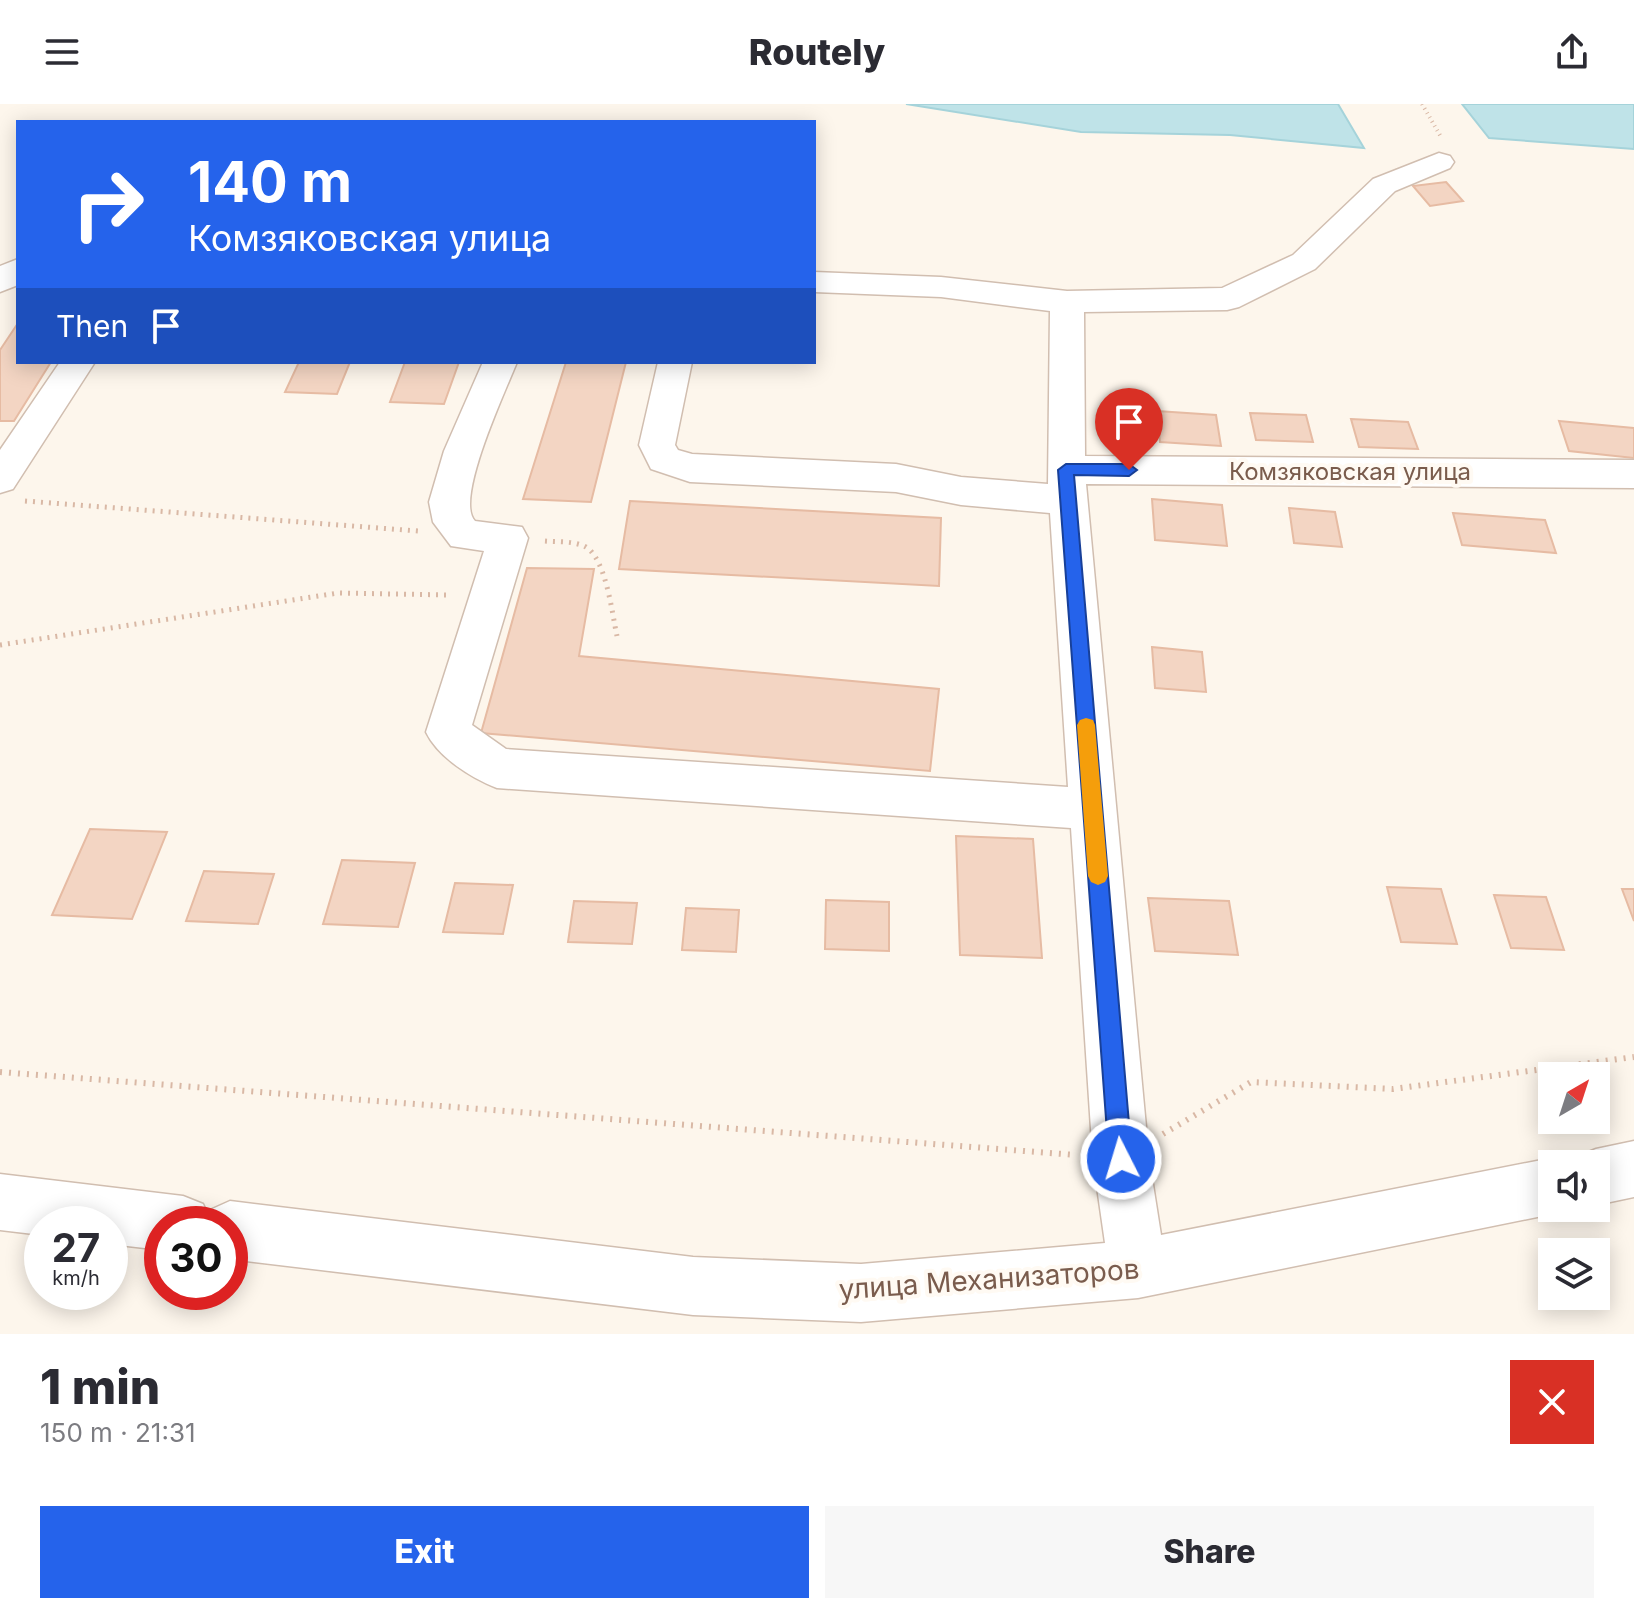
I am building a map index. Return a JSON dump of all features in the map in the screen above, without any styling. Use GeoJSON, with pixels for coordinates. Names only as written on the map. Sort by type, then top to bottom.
{"type":"FeatureCollection","features":[{"type":"Feature","properties":{"kind":"street"},"geometry":{"type":"LineString","coordinates":[[816,282],[941,287],[1067,302],[1227,299],[1304,262],[1384,185],[1439,162]]}},
{"type":"Feature","properties":{"kind":"street"},"geometry":{"type":"LineString","coordinates":[[1067,302],[1067,485],[1121,1159],[1138,1269]]}},
{"type":"Feature","properties":{"kind":"street"},"geometry":{"type":"LineString","coordinates":[[8,489],[13,444],[76,364]]}},
{"type":"Feature","properties":{"kind":"street"},"geometry":{"type":"LineString","coordinates":[[499,364],[463,451],[448,502],[452,522],[465,535],[508,538],[448,732],[497,768],[1093,809]]}},
{"type":"Feature","properties":{"kind":"street","name":"Комзяковская улица"},"geometry":{"type":"LineString","coordinates":[[675,364],[657,445],[664,459],[690,468],[896,478],[961,491],[1067,485],[1634,474]]}},
{"type":"Feature","properties":{"kind":"street"},"geometry":{"type":"LineString","coordinates":[[1610,1174],[1634,1169]]}},
{"type":"Feature","properties":{"kind":"street","name":"улица Механизаторов"},"geometry":{"type":"LineString","coordinates":[[248,1232],[693,1286],[861,1293],[1138,1269],[1538,1189]]}},
{"type":"Feature","properties":{"kind":"street"},"geometry":{"type":"LineString","coordinates":[[1,1204],[144,1220]]}},
{"type":"Feature","properties":{"kind":"path"},"geometry":{"type":"LineString","coordinates":[[1422,104],[1441,134],[1439,162]]}},
{"type":"Feature","properties":{"kind":"path"},"geometry":{"type":"LineString","coordinates":[[8,489],[465,535]]}},
{"type":"Feature","properties":{"kind":"path"},"geometry":{"type":"LineString","coordinates":[[508,538],[571,542],[590,549],[599,562],[617,636]]}},
{"type":"Feature","properties":{"kind":"path"},"geometry":{"type":"LineString","coordinates":[[0,645],[338,593],[491,596]]}},
{"type":"Feature","properties":{"kind":"path"},"geometry":{"type":"LineString","coordinates":[[0,1072],[1121,1159],[1251,1082],[1393,1089],[1634,1057]]}},
{"type":"Feature","properties":{"kind":"water"},"geometry":{"type":"Polygon","coordinates":[[[906,104],[1338,104],[1364,148],[1230,135],[1081,132],[906,104]]]}},
{"type":"Feature","properties":{"kind":"water"},"geometry":{"type":"Polygon","coordinates":[[[1462,104],[1634,104],[1634,149],[1489,138],[1462,104]]]}},
{"type":"Feature","properties":{"kind":"building"},"geometry":{"type":"Polygon","coordinates":[[[1446,182],[1463,201],[1430,206],[1413,186],[1446,182]]]}},
{"type":"Feature","properties":{"kind":"building"},"geometry":{"type":"Polygon","coordinates":[[[16,326],[16,364],[50,364],[14,421],[0,421],[0,350],[16,326]]]}},
{"type":"Feature","properties":{"kind":"building"},"geometry":{"type":"Polygon","coordinates":[[[298,364],[349,364],[337,394],[285,392],[298,364]]]}},
{"type":"Feature","properties":{"kind":"building"},"geometry":{"type":"Polygon","coordinates":[[[404,364],[458,364],[444,404],[390,402],[404,364]]]}},
{"type":"Feature","properties":{"kind":"building"},"geometry":{"type":"Polygon","coordinates":[[[565,364],[626,364],[591,502],[523,499],[565,364]]]}},
{"type":"Feature","properties":{"kind":"building"},"geometry":{"type":"Polygon","coordinates":[[[1157,411],[1216,415],[1221,446],[1160,442],[1157,411]]]}},
{"type":"Feature","properties":{"kind":"building"},"geometry":{"type":"Polygon","coordinates":[[[1250,413],[1306,415],[1313,442],[1256,440],[1250,413]]]}},
{"type":"Feature","properties":{"kind":"building"},"geometry":{"type":"Polygon","coordinates":[[[1351,419],[1408,422],[1418,449],[1359,447],[1351,419]]]}},
{"type":"Feature","properties":{"kind":"building"},"geometry":{"type":"Polygon","coordinates":[[[1559,421],[1634,428],[1634,458],[1569,451],[1559,421]]]}},
{"type":"Feature","properties":{"kind":"building"},"geometry":{"type":"Polygon","coordinates":[[[1152,499],[1222,505],[1227,546],[1155,540],[1152,499]]]}},
{"type":"Feature","properties":{"kind":"building"},"geometry":{"type":"Polygon","coordinates":[[[630,501],[941,518],[939,586],[619,569],[630,501]]]}},
{"type":"Feature","properties":{"kind":"building"},"geometry":{"type":"Polygon","coordinates":[[[1289,508],[1335,512],[1342,547],[1294,543],[1289,508]]]}},
{"type":"Feature","properties":{"kind":"building"},"geometry":{"type":"Polygon","coordinates":[[[1453,513],[1545,520],[1556,553],[1462,545],[1453,513]]]}},
{"type":"Feature","properties":{"kind":"building"},"geometry":{"type":"Polygon","coordinates":[[[527,568],[594,569],[579,656],[939,689],[930,771],[481,733],[527,568]]]}},
{"type":"Feature","properties":{"kind":"building"},"geometry":{"type":"Polygon","coordinates":[[[1152,647],[1202,652],[1206,692],[1155,688],[1152,647]]]}},
{"type":"Feature","properties":{"kind":"building"},"geometry":{"type":"Polygon","coordinates":[[[90,829],[167,832],[132,919],[52,915],[90,829]]]}},
{"type":"Feature","properties":{"kind":"building"},"geometry":{"type":"Polygon","coordinates":[[[956,836],[1033,839],[1042,958],[960,955],[956,836]]]}},
{"type":"Feature","properties":{"kind":"building"},"geometry":{"type":"Polygon","coordinates":[[[342,860],[415,863],[398,927],[323,924],[342,860]]]}},
{"type":"Feature","properties":{"kind":"building"},"geometry":{"type":"Polygon","coordinates":[[[204,871],[274,874],[258,924],[186,921],[204,871]]]}},
{"type":"Feature","properties":{"kind":"building"},"geometry":{"type":"Polygon","coordinates":[[[455,883],[513,885],[503,934],[443,932],[455,883]]]}},
{"type":"Feature","properties":{"kind":"building"},"geometry":{"type":"Polygon","coordinates":[[[1387,887],[1441,889],[1457,944],[1401,942],[1387,887]]]}},
{"type":"Feature","properties":{"kind":"building"},"geometry":{"type":"Polygon","coordinates":[[[1622,889],[1634,889],[1634,921],[1622,889]]]}},
{"type":"Feature","properties":{"kind":"building"},"geometry":{"type":"Polygon","coordinates":[[[1494,895],[1546,897],[1564,950],[1511,948],[1494,895]]]}},
{"type":"Feature","properties":{"kind":"building"},"geometry":{"type":"Polygon","coordinates":[[[1148,898],[1229,901],[1238,955],[1155,951],[1148,898]]]}},
{"type":"Feature","properties":{"kind":"building"},"geometry":{"type":"Polygon","coordinates":[[[826,900],[889,902],[889,951],[825,949],[826,900]]]}},
{"type":"Feature","properties":{"kind":"building"},"geometry":{"type":"Polygon","coordinates":[[[574,901],[637,903],[632,944],[568,942],[574,901]]]}},
{"type":"Feature","properties":{"kind":"building"},"geometry":{"type":"Polygon","coordinates":[[[686,908],[739,910],[736,952],[682,950],[686,908]]]}},
{"type":"Feature","properties":{"kind":"slow traffic"},"geometry":{"type":"LineString","coordinates":[[1086,725],[1098,876]]}},
{"type":"Feature","properties":{"kind":"route"},"geometry":{"type":"LineString","coordinates":[[1121,1159],[1066,470],[1129,470]]}}]}
